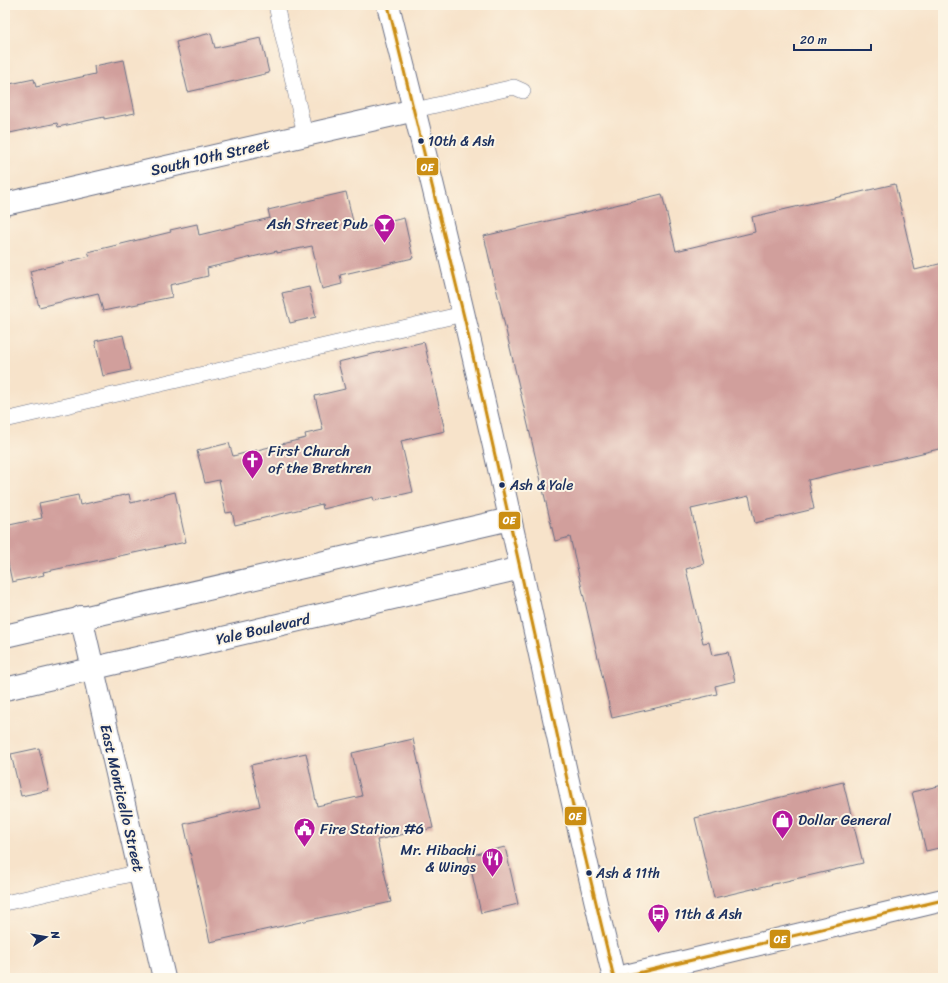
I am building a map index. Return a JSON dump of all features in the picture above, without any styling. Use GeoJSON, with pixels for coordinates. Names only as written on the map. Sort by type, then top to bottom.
{"type":"FeatureCollection","features":[{"type":"Feature","properties":{"kind":"street"},"geometry":{"type":"LineString","coordinates":[[388,5],[415,110],[463,314],[571,795],[615,978],[943,900]]}},
{"type":"Feature","properties":{"kind":"street","name":"South 10th Street"},"geometry":{"type":"LineString","coordinates":[[5,204],[415,110]]}},
{"type":"Feature","properties":{"kind":"street"},"geometry":{"type":"LineString","coordinates":[[5,636],[510,519]]}},
{"type":"Feature","properties":{"kind":"street","name":"Yale Boulevard"},"geometry":{"type":"LineString","coordinates":[[5,689],[521,568]]}},
{"type":"Feature","properties":{"kind":"street","name":"East Monticello Street"},"geometry":{"type":"LineString","coordinates":[[82,617],[92,669],[164,978]]}},
{"type":"Feature","properties":{"kind":"lane"},"geometry":{"type":"LineString","coordinates":[[276,5],[305,135]]}},
{"type":"Feature","properties":{"kind":"lane"},"geometry":{"type":"LineString","coordinates":[[415,110],[505,88],[514,87],[524,91]]}},
{"type":"Feature","properties":{"kind":"lane"},"geometry":{"type":"LineString","coordinates":[[5,420],[463,314]]}},
{"type":"Feature","properties":{"kind":"lane"},"geometry":{"type":"LineString","coordinates":[[5,903],[140,872]]}},
{"type":"Feature","properties":{"kind":"building"},"geometry":{"type":"Polygon","coordinates":[[[211,33],[215,48],[261,38],[269,73],[188,92],[176,42],[211,33]]]}},
{"type":"Feature","properties":{"kind":"building"},"geometry":{"type":"Polygon","coordinates":[[[124,60],[135,113],[104,119],[104,117],[58,127],[57,123],[5,134],[5,85],[34,79],[36,87],[95,74],[94,66],[124,60]]]}},
{"type":"Feature","properties":{"kind":"building"},"geometry":{"type":"Polygon","coordinates":[[[895,184],[915,270],[943,263],[943,448],[808,480],[814,509],[755,523],[749,496],[691,509],[704,564],[686,569],[703,643],[709,642],[712,655],[728,652],[735,681],[715,686],[717,694],[612,718],[570,537],[555,541],[484,236],[662,194],[676,251],[755,232],[752,217],[895,184]]]}},
{"type":"Feature","properties":{"kind":"building"},"geometry":{"type":"Polygon","coordinates":[[[346,192],[355,230],[404,218],[413,258],[340,275],[342,284],[322,289],[312,246],[277,253],[277,251],[207,268],[208,276],[170,285],[172,297],[103,311],[98,293],[39,307],[30,271],[90,256],[88,252],[171,232],[170,230],[197,224],[199,235],[270,218],[268,210],[346,192]]]}},
{"type":"Feature","properties":{"kind":"building"},"geometry":{"type":"Polygon","coordinates":[[[309,287],[316,317],[290,323],[282,293],[309,287]]]}},
{"type":"Feature","properties":{"kind":"building"},"geometry":{"type":"Polygon","coordinates":[[[123,335],[131,370],[103,376],[95,341],[123,335]]]}},
{"type":"Feature","properties":{"kind":"building"},"geometry":{"type":"Polygon","coordinates":[[[424,342],[445,431],[401,441],[413,492],[374,501],[373,497],[323,509],[322,504],[235,525],[232,512],[226,513],[219,480],[205,483],[197,451],[229,443],[233,456],[306,438],[305,434],[323,430],[315,396],[345,389],[338,362],[424,342]]]}},
{"type":"Feature","properties":{"kind":"building"},"geometry":{"type":"Polygon","coordinates":[[[175,492],[186,542],[43,572],[44,575],[12,582],[5,549],[5,526],[42,518],[39,503],[78,495],[80,505],[129,494],[131,503],[175,492]]]}},
{"type":"Feature","properties":{"kind":"building"},"geometry":{"type":"Polygon","coordinates":[[[413,739],[433,828],[377,840],[391,902],[210,942],[184,824],[260,806],[251,765],[306,753],[317,806],[362,796],[352,753],[413,739]]]}},
{"type":"Feature","properties":{"kind":"building"},"geometry":{"type":"Polygon","coordinates":[[[39,748],[49,790],[21,796],[11,754],[39,748]]]}},
{"type":"Feature","properties":{"kind":"building"},"geometry":{"type":"Polygon","coordinates":[[[843,782],[863,863],[714,898],[695,818],[843,782]]]}},
{"type":"Feature","properties":{"kind":"building"},"geometry":{"type":"Polygon","coordinates":[[[943,785],[943,847],[926,851],[912,792],[943,785]]]}},
{"type":"Feature","properties":{"kind":"building"},"geometry":{"type":"Polygon","coordinates":[[[505,847],[518,904],[481,913],[468,856],[505,847]]]}},
{"type":"Feature","properties":{"kind":"transit line","name":"0E"},"geometry":{"type":"LineString","coordinates":[[388,5],[466,325],[573,806],[614,978]]}},
{"type":"Feature","properties":{"kind":"transit line","name":"0E"},"geometry":{"type":"LineString","coordinates":[[617,978],[943,900]]}},
{"type":"Feature","properties":{"kind":"place","name":"10th & Ash"},"geometry":{"type":"Point","coordinates":[421,141]}},
{"type":"Feature","properties":{"kind":"place","name":"Ash Street Pub"},"geometry":{"type":"Point","coordinates":[384,244]}},
{"type":"Feature","properties":{"kind":"place","name":"First Church of the Brethren"},"geometry":{"type":"Point","coordinates":[253,480]}},
{"type":"Feature","properties":{"kind":"place","name":"Ash & Yale"},"geometry":{"type":"Point","coordinates":[502,485]}},
{"type":"Feature","properties":{"kind":"place","name":"Dollar General"},"geometry":{"type":"Point","coordinates":[782,840]}},
{"type":"Feature","properties":{"kind":"place","name":"Fire Station #6"},"geometry":{"type":"Point","coordinates":[304,848]}},
{"type":"Feature","properties":{"kind":"place","name":"Ash & 11th"},"geometry":{"type":"Point","coordinates":[589,873]}},
{"type":"Feature","properties":{"kind":"place","name":"Mr. Hibachi & Wings"},"geometry":{"type":"Point","coordinates":[492,878]}},
{"type":"Feature","properties":{"kind":"place","name":"11th & Ash"},"geometry":{"type":"Point","coordinates":[659,934]}}]}
